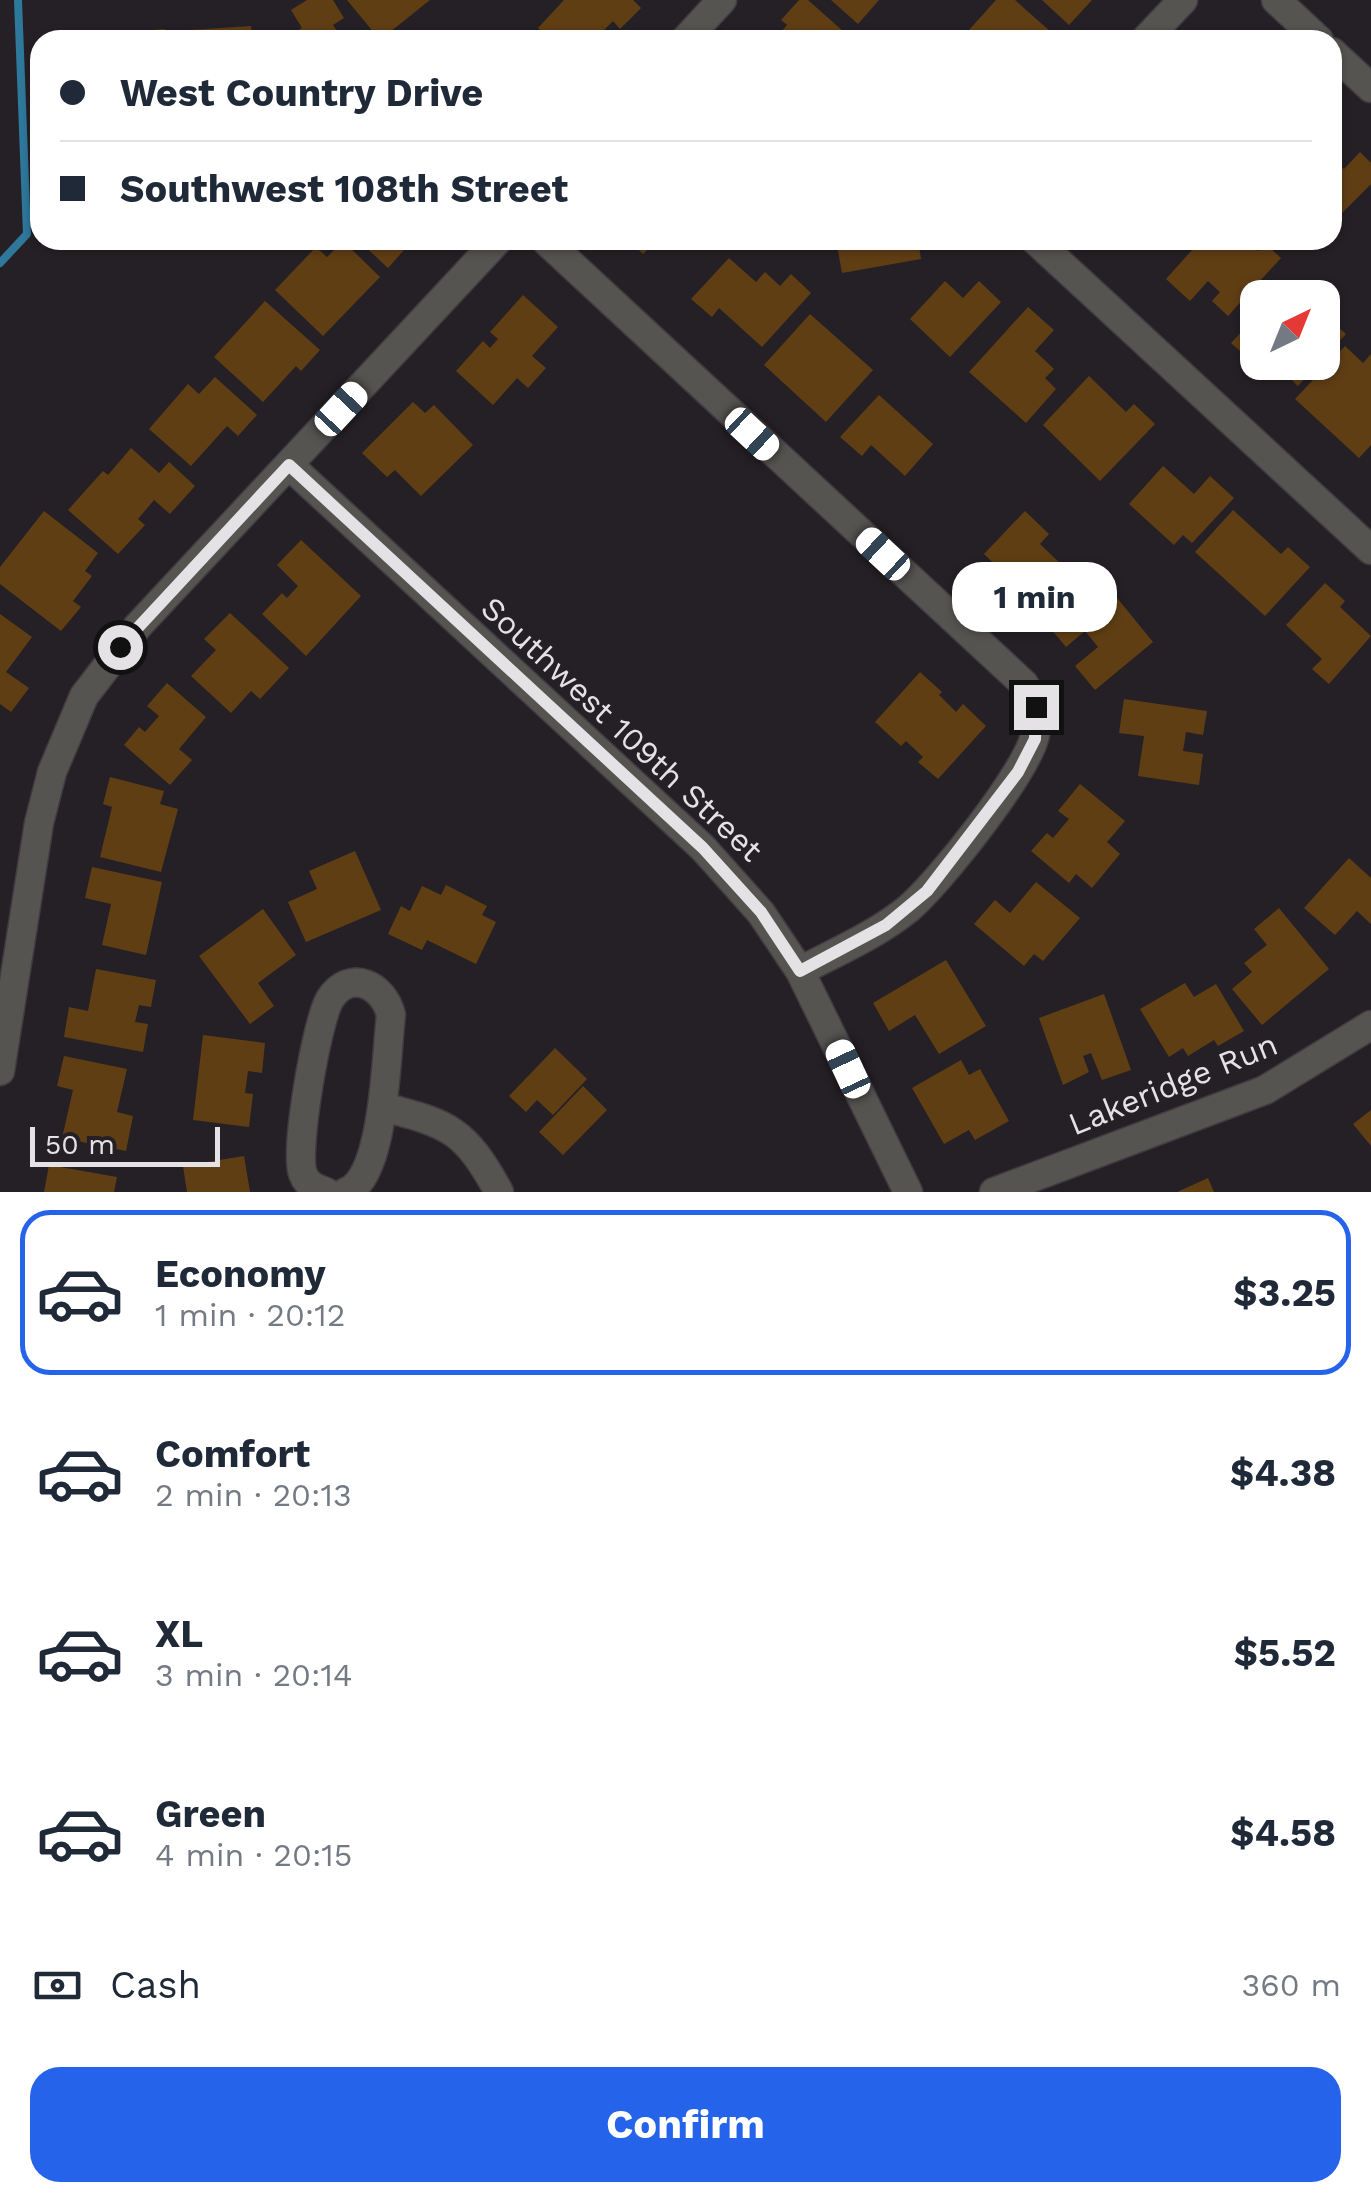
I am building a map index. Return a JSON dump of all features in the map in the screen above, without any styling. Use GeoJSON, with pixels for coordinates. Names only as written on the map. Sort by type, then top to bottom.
{"type":"FeatureCollection","features":[{"type":"Feature","properties":{"kind":"street"},"geometry":{"type":"LineString","coordinates":[[694,30],[722,0]]}},
{"type":"Feature","properties":{"kind":"street"},"geometry":{"type":"LineString","coordinates":[[1154,30],[1183,0]]}},
{"type":"Feature","properties":{"kind":"street"},"geometry":{"type":"LineString","coordinates":[[1276,0],[1308,30]]}},
{"type":"Feature","properties":{"kind":"street"},"geometry":{"type":"LineString","coordinates":[[1342,61],[1371,88]]}},
{"type":"Feature","properties":{"kind":"street"},"geometry":{"type":"LineString","coordinates":[[0,1071],[39,823],[52,772],[84,696],[138,626],[489,250]]}},
{"type":"Feature","properties":{"kind":"street"},"geometry":{"type":"LineString","coordinates":[[555,250],[1024,684],[1036,707],[1035,739],[1018,772],[927,891],[886,925],[800,971]]}},
{"type":"Feature","properties":{"kind":"street"},"geometry":{"type":"LineString","coordinates":[[1046,250],[1371,550]]}},
{"type":"Feature","properties":{"kind":"street","name":"Southwest 109th Street"},"geometry":{"type":"LineString","coordinates":[[289,465],[703,848],[761,912],[800,971],[908,1192]]}},
{"type":"Feature","properties":{"kind":"street"},"geometry":{"type":"LineString","coordinates":[[326,1192],[306,1180],[299,1157],[318,1030],[331,998],[341,987],[354,982],[376,988],[391,1016],[383,1107],[366,1173],[360,1184],[346,1192]]}},
{"type":"Feature","properties":{"kind":"street","name":"Lakeridge Run"},"geometry":{"type":"LineString","coordinates":[[994,1192],[1265,1090],[1371,1025]]}},
{"type":"Feature","properties":{"kind":"street"},"geometry":{"type":"LineString","coordinates":[[383,1107],[433,1120],[458,1134],[472,1146],[499,1192]]}},
{"type":"Feature","properties":{"kind":"building"},"geometry":{"type":"Polygon","coordinates":[[[307,0],[333,0],[344,18],[333,25],[336,30],[299,30],[302,28],[291,10],[307,0]]]}},
{"type":"Feature","properties":{"kind":"building"},"geometry":{"type":"Polygon","coordinates":[[[347,0],[430,0],[392,30],[372,30],[347,0]]]}},
{"type":"Feature","properties":{"kind":"building"},"geometry":{"type":"Polygon","coordinates":[[[564,0],[633,0],[641,8],[620,29],[613,21],[604,30],[538,28],[564,0]]]}},
{"type":"Feature","properties":{"kind":"building"},"geometry":{"type":"Polygon","coordinates":[[[799,0],[808,0],[842,30],[783,30],[787,25],[781,20],[799,0]]]}},
{"type":"Feature","properties":{"kind":"building"},"geometry":{"type":"Polygon","coordinates":[[[831,0],[879,0],[858,24],[831,0]]]}},
{"type":"Feature","properties":{"kind":"building"},"geometry":{"type":"Polygon","coordinates":[[[996,0],[1015,0],[1049,30],[969,30],[996,0]]]}},
{"type":"Feature","properties":{"kind":"building"},"geometry":{"type":"Polygon","coordinates":[[[1042,0],[1092,0],[1069,25],[1042,0]]]}},
{"type":"Feature","properties":{"kind":"building"},"geometry":{"type":"Polygon","coordinates":[[[251,26],[251,30],[190,30],[251,26]]]}},
{"type":"Feature","properties":{"kind":"building"},"geometry":{"type":"Polygon","coordinates":[[[1360,152],[1371,163],[1371,184],[1342,213],[1342,167],[1360,152]]]}},
{"type":"Feature","properties":{"kind":"building"},"geometry":{"type":"Polygon","coordinates":[[[313,250],[327,257],[334,250],[352,250],[380,277],[323,336],[275,290],[313,250]]]}},
{"type":"Feature","properties":{"kind":"building"},"geometry":{"type":"Polygon","coordinates":[[[369,250],[404,250],[388,268],[369,250]]]}},
{"type":"Feature","properties":{"kind":"building"},"geometry":{"type":"Polygon","coordinates":[[[838,250],[920,250],[921,259],[842,273],[838,250]]]}},
{"type":"Feature","properties":{"kind":"building"},"geometry":{"type":"Polygon","coordinates":[[[1192,250],[1272,250],[1281,258],[1261,280],[1240,280],[1240,303],[1228,316],[1212,301],[1220,292],[1208,281],[1190,301],[1166,279],[1192,250]]]}},
{"type":"Feature","properties":{"kind":"building"},"geometry":{"type":"Polygon","coordinates":[[[729,258],[756,282],[765,272],[780,286],[791,274],[811,293],[762,347],[719,308],[712,317],[691,299],[729,258]]]}},
{"type":"Feature","properties":{"kind":"building"},"geometry":{"type":"Polygon","coordinates":[[[945,281],[963,298],[979,281],[1001,302],[950,357],[910,319],[945,281]]]}},
{"type":"Feature","properties":{"kind":"building"},"geometry":{"type":"Polygon","coordinates":[[[523,295],[558,327],[532,356],[546,368],[528,388],[517,378],[493,405],[456,371],[483,341],[490,348],[498,339],[490,332],[523,295]]]}},
{"type":"Feature","properties":{"kind":"building"},"geometry":{"type":"Polygon","coordinates":[[[265,301],[320,350],[301,371],[296,366],[263,402],[214,357],[265,301]]]}},
{"type":"Feature","properties":{"kind":"building"},"geometry":{"type":"Polygon","coordinates":[[[1028,307],[1054,330],[1035,351],[1054,369],[1045,378],[1056,389],[1026,423],[969,372],[1028,307]]]}},
{"type":"Feature","properties":{"kind":"building"},"geometry":{"type":"Polygon","coordinates":[[[810,314],[873,370],[826,422],[764,365],[810,314]]]}},
{"type":"Feature","properties":{"kind":"building"},"geometry":{"type":"Polygon","coordinates":[[[1240,333],[1240,351],[1231,343],[1240,333]]]}},
{"type":"Feature","properties":{"kind":"building"},"geometry":{"type":"Polygon","coordinates":[[[1345,346],[1363,363],[1371,354],[1371,445],[1359,458],[1295,399],[1313,380],[1340,380],[1340,351],[1345,346]]]}},
{"type":"Feature","properties":{"kind":"building"},"geometry":{"type":"Polygon","coordinates":[[[1089,376],[1126,412],[1134,404],[1155,424],[1100,481],[1043,425],[1089,376]]]}},
{"type":"Feature","properties":{"kind":"building"},"geometry":{"type":"Polygon","coordinates":[[[215,377],[257,415],[238,436],[227,426],[191,466],[149,429],[188,384],[199,394],[215,377]]]}},
{"type":"Feature","properties":{"kind":"building"},"geometry":{"type":"Polygon","coordinates":[[[879,395],[933,444],[905,476],[871,445],[862,456],[840,437],[879,395]]]}},
{"type":"Feature","properties":{"kind":"building"},"geometry":{"type":"Polygon","coordinates":[[[413,402],[425,413],[434,405],[473,445],[421,496],[395,470],[387,477],[362,453],[413,402]]]}},
{"type":"Feature","properties":{"kind":"building"},"geometry":{"type":"Polygon","coordinates":[[[131,448],[159,473],[169,462],[195,486],[170,514],[154,500],[138,519],[145,525],[118,554],[68,510],[103,471],[108,475],[131,448]]]}},
{"type":"Feature","properties":{"kind":"building"},"geometry":{"type":"Polygon","coordinates":[[[1163,466],[1194,494],[1210,476],[1234,498],[1192,543],[1183,535],[1174,545],[1129,504],[1163,466]]]}},
{"type":"Feature","properties":{"kind":"building"},"geometry":{"type":"Polygon","coordinates":[[[1233,510],[1281,554],[1288,547],[1310,567],[1265,616],[1195,552],[1233,510]]]}},
{"type":"Feature","properties":{"kind":"building"},"geometry":{"type":"Polygon","coordinates":[[[44,511],[98,553],[85,571],[92,576],[73,601],[81,607],[61,631],[0,584],[0,567],[44,511]]]}},
{"type":"Feature","properties":{"kind":"building"},"geometry":{"type":"Polygon","coordinates":[[[1025,511],[1049,534],[1040,544],[1065,568],[1025,609],[1010,595],[1018,587],[984,554],[1025,511]]]}},
{"type":"Feature","properties":{"kind":"building"},"geometry":{"type":"Polygon","coordinates":[[[301,540],[361,596],[306,656],[262,614],[282,593],[287,598],[298,586],[277,565],[301,540]]]}},
{"type":"Feature","properties":{"kind":"building"},"geometry":{"type":"Polygon","coordinates":[[[1100,577],[1153,642],[1095,690],[1075,666],[1098,647],[1085,631],[1066,647],[1045,622],[1100,577]]]}},
{"type":"Feature","properties":{"kind":"building"},"geometry":{"type":"Polygon","coordinates":[[[1325,583],[1345,601],[1340,607],[1371,636],[1329,684],[1312,669],[1322,659],[1286,625],[1325,583]]]}},
{"type":"Feature","properties":{"kind":"building"},"geometry":{"type":"Polygon","coordinates":[[[230,613],[289,668],[260,699],[251,691],[231,713],[191,676],[216,650],[204,639],[230,613]]]}},
{"type":"Feature","properties":{"kind":"building"},"geometry":{"type":"Polygon","coordinates":[[[0,614],[32,637],[6,672],[29,688],[11,712],[0,704],[0,614]]]}},
{"type":"Feature","properties":{"kind":"building"},"geometry":{"type":"Polygon","coordinates":[[[920,672],[956,712],[963,704],[986,726],[938,779],[918,762],[923,757],[906,741],[901,746],[875,722],[920,672]]]}},
{"type":"Feature","properties":{"kind":"building"},"geometry":{"type":"Polygon","coordinates":[[[167,683],[206,717],[179,749],[192,760],[170,785],[124,745],[139,727],[145,732],[159,716],[147,706],[167,683]]]}},
{"type":"Feature","properties":{"kind":"building"},"geometry":{"type":"Polygon","coordinates":[[[1124,699],[1207,711],[1203,735],[1186,732],[1183,751],[1203,754],[1199,785],[1138,776],[1144,736],[1119,733],[1124,699]]]}},
{"type":"Feature","properties":{"kind":"building"},"geometry":{"type":"Polygon","coordinates":[[[110,777],[164,791],[160,804],[178,809],[161,872],[100,857],[112,807],[103,804],[110,777]]]}},
{"type":"Feature","properties":{"kind":"building"},"geometry":{"type":"Polygon","coordinates":[[[1080,784],[1125,821],[1107,842],[1120,854],[1092,888],[1076,874],[1069,883],[1031,851],[1047,833],[1053,838],[1069,819],[1058,811],[1080,784]]]}},
{"type":"Feature","properties":{"kind":"building"},"geometry":{"type":"Polygon","coordinates":[[[355,851],[381,910],[306,942],[288,902],[317,889],[309,871],[355,851]]]}},
{"type":"Feature","properties":{"kind":"building"},"geometry":{"type":"Polygon","coordinates":[[[1349,858],[1371,878],[1371,924],[1357,911],[1335,935],[1304,908],[1349,858]]]}},
{"type":"Feature","properties":{"kind":"building"},"geometry":{"type":"Polygon","coordinates":[[[92,867],[162,882],[146,955],[102,945],[111,904],[85,898],[92,867]]]}},
{"type":"Feature","properties":{"kind":"building"},"geometry":{"type":"Polygon","coordinates":[[[1036,882],[1080,918],[1043,961],[1034,954],[1024,966],[974,924],[995,900],[1010,913],[1036,882]]]}},
{"type":"Feature","properties":{"kind":"building"},"geometry":{"type":"Polygon","coordinates":[[[446,885],[487,906],[482,915],[496,922],[476,964],[427,940],[422,950],[388,934],[401,906],[410,911],[422,886],[441,895],[446,885]]]}},
{"type":"Feature","properties":{"kind":"building"},"geometry":{"type":"Polygon","coordinates":[[[1279,908],[1329,969],[1262,1025],[1232,989],[1252,972],[1244,963],[1267,945],[1254,929],[1279,908]]]}},
{"type":"Feature","properties":{"kind":"building"},"geometry":{"type":"Polygon","coordinates":[[[263,909],[296,955],[258,983],[274,1006],[250,1024],[199,956],[263,909]]]}},
{"type":"Feature","properties":{"kind":"building"},"geometry":{"type":"Polygon","coordinates":[[[946,960],[986,1026],[939,1054],[915,1015],[889,1031],[873,1003],[946,960]]]}},
{"type":"Feature","properties":{"kind":"building"},"geometry":{"type":"Polygon","coordinates":[[[96,969],[156,980],[151,1007],[139,1005],[135,1022],[148,1024],[143,1052],[64,1037],[69,1007],[88,1011],[96,969]]]}},
{"type":"Feature","properties":{"kind":"building"},"geometry":{"type":"Polygon","coordinates":[[[1185,983],[1194,997],[1216,984],[1244,1031],[1218,1046],[1214,1040],[1188,1056],[1183,1048],[1169,1057],[1140,1009],[1185,983]]]}},
{"type":"Feature","properties":{"kind":"building"},"geometry":{"type":"Polygon","coordinates":[[[1104,994],[1131,1070],[1102,1080],[1091,1053],[1083,1056],[1089,1072],[1063,1085],[1039,1018],[1104,994]]]}},
{"type":"Feature","properties":{"kind":"building"},"geometry":{"type":"Polygon","coordinates":[[[203,1035],[265,1043],[262,1073],[248,1071],[245,1093],[253,1094],[249,1127],[193,1120],[203,1035]]]}},
{"type":"Feature","properties":{"kind":"building"},"geometry":{"type":"Polygon","coordinates":[[[555,1048],[587,1079],[553,1115],[537,1100],[526,1112],[509,1096],[555,1048]]]}},
{"type":"Feature","properties":{"kind":"building"},"geometry":{"type":"Polygon","coordinates":[[[64,1056],[127,1069],[117,1112],[133,1116],[126,1151],[62,1138],[73,1090],[57,1086],[64,1056]]]}},
{"type":"Feature","properties":{"kind":"building"},"geometry":{"type":"Polygon","coordinates":[[[961,1060],[969,1075],[980,1069],[1009,1121],[975,1140],[969,1130],[944,1144],[912,1088],[961,1060]]]}},
{"type":"Feature","properties":{"kind":"building"},"geometry":{"type":"Polygon","coordinates":[[[583,1086],[607,1110],[563,1155],[539,1132],[583,1086]]]}},
{"type":"Feature","properties":{"kind":"building"},"geometry":{"type":"Polygon","coordinates":[[[1371,1110],[1371,1146],[1353,1124],[1371,1110]]]}},
{"type":"Feature","properties":{"kind":"building"},"geometry":{"type":"Polygon","coordinates":[[[244,1156],[250,1192],[187,1192],[183,1166],[244,1156]]]}},
{"type":"Feature","properties":{"kind":"building"},"geometry":{"type":"Polygon","coordinates":[[[49,1165],[117,1177],[114,1192],[44,1192],[49,1165]]]}},
{"type":"Feature","properties":{"kind":"building"},"geometry":{"type":"Polygon","coordinates":[[[1208,1178],[1214,1192],[1177,1192],[1208,1178]]]}},
{"type":"Feature","properties":{"kind":"waterway"},"geometry":{"type":"LineString","coordinates":[[0,263],[27,234],[18,0]]}},
{"type":"Feature","properties":{"kind":"route"},"geometry":{"type":"LineString","coordinates":[[120,647],[289,465],[703,848],[761,912],[800,971],[886,925],[927,891],[1018,772],[1035,739],[1036,707]]}}]}
